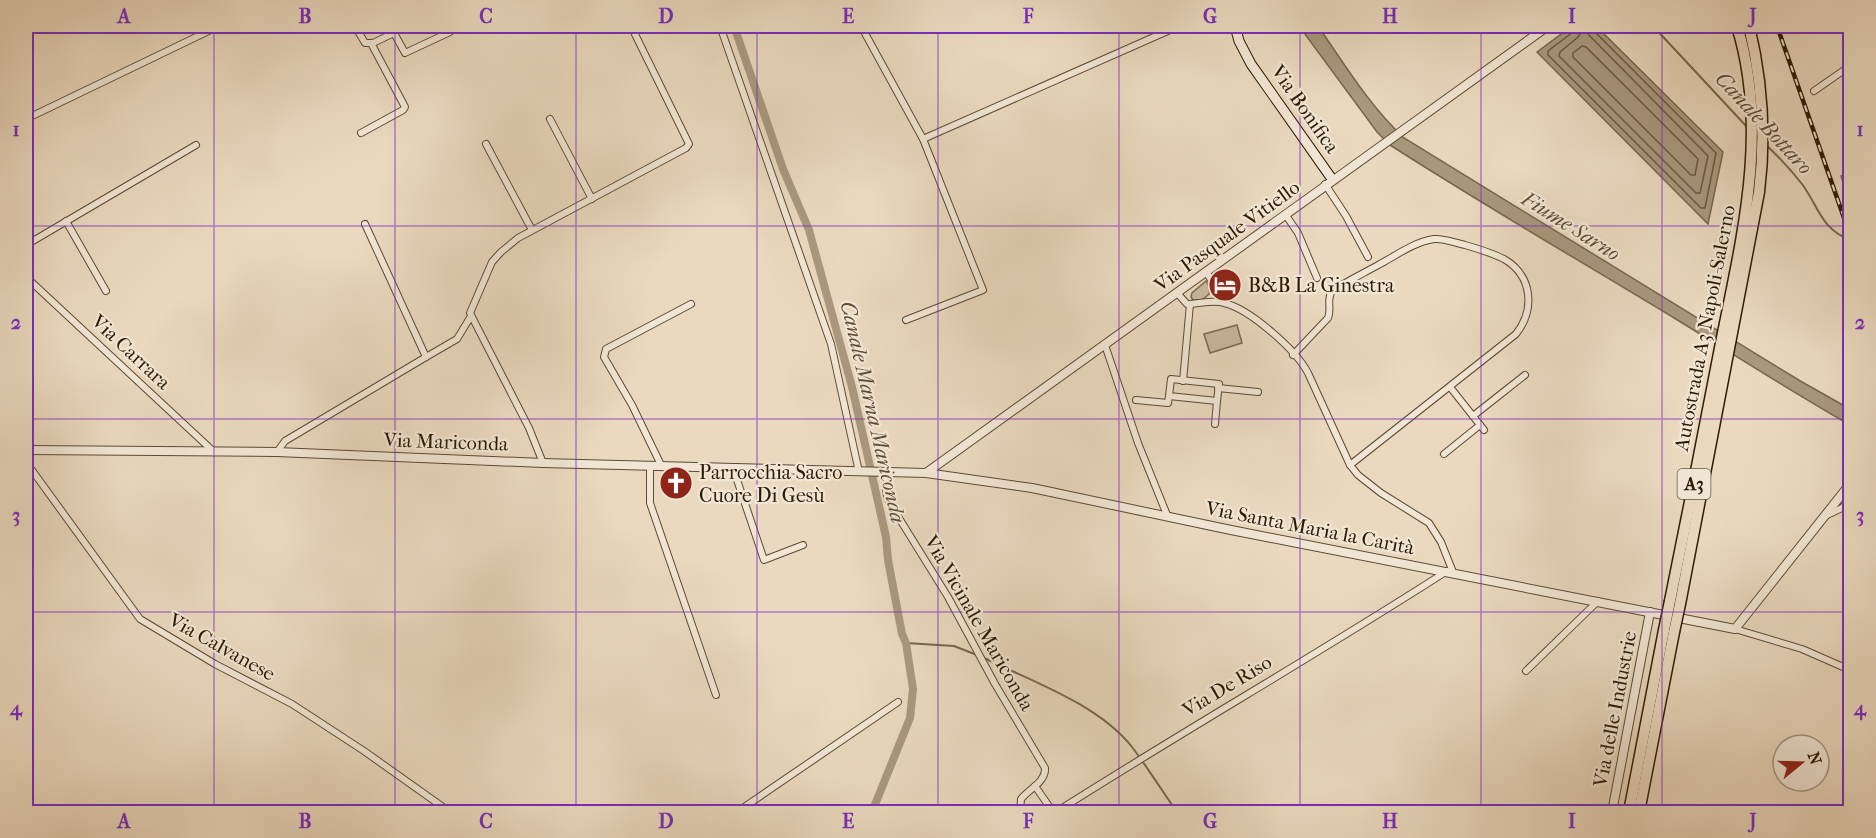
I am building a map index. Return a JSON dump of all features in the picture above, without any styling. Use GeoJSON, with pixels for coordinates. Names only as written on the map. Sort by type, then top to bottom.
{"type":"FeatureCollection","features":[{"type":"Feature","properties":{"kind":"highway","name":"Autostrada A3 Napoli-Salerno"},"geometry":{"type":"LineString","coordinates":[[1731,317],[1752,153],[1750,83],[1737,26]]}},
{"type":"Feature","properties":{"kind":"highway","name":"Autostrada A3 Napoli-Salerno"},"geometry":{"type":"LineString","coordinates":[[1629,813],[1675,603],[1731,317],[1756,215],[1762,160],[1761,95],[1749,26]]}},
{"type":"Feature","properties":{"kind":"highway"},"geometry":{"type":"LineString","coordinates":[[1754,26],[1759,73]]}},
{"type":"Feature","properties":{"kind":"highway","name":"Autostrada A3 Napoli-Salerno"},"geometry":{"type":"LineString","coordinates":[[1639,813],[1669,631]]}},
{"type":"Feature","properties":{"kind":"main road","name":"Via Bonifica"},"geometry":{"type":"LineString","coordinates":[[1235,26],[1239,41],[1251,64],[1328,182]]}},
{"type":"Feature","properties":{"kind":"street"},"geometry":{"type":"LineString","coordinates":[[26,119],[219,26]]}},
{"type":"Feature","properties":{"kind":"street"},"geometry":{"type":"LineString","coordinates":[[355,26],[365,43],[371,43],[394,33],[405,53],[450,32]]}},
{"type":"Feature","properties":{"kind":"street"},"geometry":{"type":"LineString","coordinates":[[277,452],[285,441],[458,339],[471,316],[474,302],[492,262],[518,238],[686,148],[689,144],[631,26]]}},
{"type":"Feature","properties":{"kind":"street"},"geometry":{"type":"LineString","coordinates":[[720,26],[831,344],[862,472]]}},
{"type":"Feature","properties":{"kind":"street"},"geometry":{"type":"LineString","coordinates":[[861,26],[923,139],[983,290],[906,320]]}},
{"type":"Feature","properties":{"kind":"street"},"geometry":{"type":"LineString","coordinates":[[923,139],[1179,26]]}},
{"type":"Feature","properties":{"kind":"street","name":"Via Pasquale Vitiello"},"geometry":{"type":"LineString","coordinates":[[926,473],[1548,26]]}},
{"type":"Feature","properties":{"kind":"street"},"geometry":{"type":"LineString","coordinates":[[361,133],[404,110],[405,107],[371,43]]}},
{"type":"Feature","properties":{"kind":"street"},"geometry":{"type":"LineString","coordinates":[[1815,91],[1851,66]]}},
{"type":"Feature","properties":{"kind":"street"},"geometry":{"type":"LineString","coordinates":[[550,119],[591,199]]}},
{"type":"Feature","properties":{"kind":"street"},"geometry":{"type":"LineString","coordinates":[[486,144],[532,230]]}},
{"type":"Feature","properties":{"kind":"street"},"geometry":{"type":"LineString","coordinates":[[26,245],[196,145]]}},
{"type":"Feature","properties":{"kind":"street"},"geometry":{"type":"LineString","coordinates":[[1328,182],[1368,257]]}},
{"type":"Feature","properties":{"kind":"street"},"geometry":{"type":"LineString","coordinates":[[1285,214],[1298,233],[1317,278]]}},
{"type":"Feature","properties":{"kind":"street"},"geometry":{"type":"LineString","coordinates":[[66,221],[106,291]]}},
{"type":"Feature","properties":{"kind":"street"},"geometry":{"type":"LineString","coordinates":[[365,224],[426,357]]}},
{"type":"Feature","properties":{"kind":"street"},"geometry":{"type":"LineString","coordinates":[[1293,355],[1328,318],[1329,297],[1334,289],[1414,245],[1434,239],[1479,249],[1506,260],[1524,279],[1529,295],[1526,321],[1516,334],[1350,465]]}},
{"type":"Feature","properties":{"kind":"street"},"geometry":{"type":"LineString","coordinates":[[1206,272],[1226,303]]}},
{"type":"Feature","properties":{"kind":"street","name":"Via Carrara"},"geometry":{"type":"LineString","coordinates":[[26,277],[214,452]]}},
{"type":"Feature","properties":{"kind":"street"},"geometry":{"type":"LineString","coordinates":[[1205,302],[1213,294],[1213,283]]}},
{"type":"Feature","properties":{"kind":"street"},"geometry":{"type":"LineString","coordinates":[[1178,294],[1184,302],[1190,304],[1226,303],[1252,315],[1304,365],[1350,465],[1358,475],[1381,494],[1429,523],[1441,542],[1450,572]]}},
{"type":"Feature","properties":{"kind":"street"},"geometry":{"type":"LineString","coordinates":[[661,465],[637,414],[604,357],[606,348],[691,304]]}},
{"type":"Feature","properties":{"kind":"street"},"geometry":{"type":"LineString","coordinates":[[1183,381],[1190,304]]}},
{"type":"Feature","properties":{"kind":"street"},"geometry":{"type":"LineString","coordinates":[[471,316],[529,428],[543,463]]}},
{"type":"Feature","properties":{"kind":"street"},"geometry":{"type":"LineString","coordinates":[[1106,345],[1138,443],[1167,515]]}},
{"type":"Feature","properties":{"kind":"street"},"geometry":{"type":"LineString","coordinates":[[1473,416],[1526,375]]}},
{"type":"Feature","properties":{"kind":"street"},"geometry":{"type":"LineString","coordinates":[[1136,400],[1168,403],[1171,380],[1219,384],[1215,424]]}},
{"type":"Feature","properties":{"kind":"street"},"geometry":{"type":"LineString","coordinates":[[1444,454],[1482,428],[1450,387]]}},
{"type":"Feature","properties":{"kind":"street"},"geometry":{"type":"LineString","coordinates":[[1218,388],[1258,392]]}},
{"type":"Feature","properties":{"kind":"street"},"geometry":{"type":"LineString","coordinates":[[1169,396],[1217,401]]}},
{"type":"Feature","properties":{"kind":"street","name":"Via Mariconda"},"geometry":{"type":"LineString","coordinates":[[26,450],[277,452],[543,463],[880,472]]}},
{"type":"Feature","properties":{"kind":"street","name":"Via Calvanese"},"geometry":{"type":"LineString","coordinates":[[26,462],[140,619],[215,664],[292,704],[364,751],[450,813]]}},
{"type":"Feature","properties":{"kind":"street"},"geometry":{"type":"LineString","coordinates":[[650,465],[650,503],[717,695]]}},
{"type":"Feature","properties":{"kind":"street"},"geometry":{"type":"LineString","coordinates":[[733,468],[764,560],[803,545]]}},
{"type":"Feature","properties":{"kind":"street","name":"Via Santa Maria la Carità"},"geometry":{"type":"LineString","coordinates":[[880,472],[926,473],[1032,488],[1231,530],[1735,628]]}},
{"type":"Feature","properties":{"kind":"street","name":"Via Vicinale Mariconda"},"geometry":{"type":"LineString","coordinates":[[880,472],[887,497],[894,510],[948,597],[1045,768],[1043,777],[1035,786]]}},
{"type":"Feature","properties":{"kind":"street"},"geometry":{"type":"LineString","coordinates":[[1851,484],[1735,628],[1803,649],[1851,670]]}},
{"type":"Feature","properties":{"kind":"street"},"geometry":{"type":"LineString","coordinates":[[1825,516],[1842,508],[1851,500]]}},
{"type":"Feature","properties":{"kind":"street","name":"Via De Riso"},"geometry":{"type":"LineString","coordinates":[[1035,786],[1049,809],[1056,812],[1143,756],[1450,572]]}},
{"type":"Feature","properties":{"kind":"street"},"geometry":{"type":"LineString","coordinates":[[1526,671],[1598,601]]}},
{"type":"Feature","properties":{"kind":"street","name":"Via delle Industrie"},"geometry":{"type":"LineString","coordinates":[[1612,813],[1650,612]]}},
{"type":"Feature","properties":{"kind":"street"},"geometry":{"type":"LineString","coordinates":[[737,813],[898,702]]}},
{"type":"Feature","properties":{"kind":"street"},"geometry":{"type":"LineString","coordinates":[[1020,813],[1021,799],[1035,786]]}},
{"type":"Feature","properties":{"kind":"shaded area"},"geometry":{"type":"Polygon","coordinates":[[[1850,170],[1850,205],[1841,176],[1850,170]]]}},
{"type":"Feature","properties":{"kind":"shaded area"},"geometry":{"type":"Polygon","coordinates":[[[1206,281],[1210,289],[1209,294],[1202,300],[1193,300],[1192,293],[1206,281]]]}},
{"type":"Feature","properties":{"kind":"shaded area"},"geometry":{"type":"Polygon","coordinates":[[[1237,325],[1242,343],[1210,353],[1204,334],[1237,325]]]}},
{"type":"Feature","properties":{"kind":"water","name":"Fiume Sarno"},"geometry":{"type":"Polygon","coordinates":[[[1299,26],[1318,26],[1369,98],[1404,138],[1802,382],[1850,409],[1850,425],[1390,145],[1377,132],[1299,26]]]}},
{"type":"Feature","properties":{"kind":"water"},"geometry":{"type":"Polygon","coordinates":[[[1572,26],[1596,26],[1723,152],[1708,224],[1537,52],[1572,26]]]}},
{"type":"Feature","properties":{"kind":"waterway","name":"Canale Marna Mariconda"},"geometry":{"type":"LineString","coordinates":[[734,26],[783,169],[809,230],[852,387],[886,537],[888,560],[902,634],[906,643],[913,689],[910,718],[872,812]]}},
{"type":"Feature","properties":{"kind":"waterway","name":"Canale Bottaro"},"geometry":{"type":"LineString","coordinates":[[1653,26],[1747,127]]}},
{"type":"Feature","properties":{"kind":"waterway","name":"Canale Bottaro"},"geometry":{"type":"LineString","coordinates":[[1766,145],[1802,184],[1827,224],[1850,240]]}},
{"type":"Feature","properties":{"kind":"waterway"},"geometry":{"type":"LineString","coordinates":[[906,643],[954,646],[977,655]]}},
{"type":"Feature","properties":{"kind":"waterway"},"geometry":{"type":"LineString","coordinates":[[982,657],[1063,695],[1101,718],[1132,747],[1177,812]]}},
{"type":"Feature","properties":{"kind":"railway"},"geometry":{"type":"LineString","coordinates":[[1777,26],[1850,235]]}},
{"type":"Feature","properties":{"kind":"place","name":"B&B La Ginestra"},"geometry":{"type":"Point","coordinates":[1225,285]}},
{"type":"Feature","properties":{"kind":"place","name":"Parrocchia Sacro Cuore Di Gesù"},"geometry":{"type":"Point","coordinates":[676,483]}}]}
